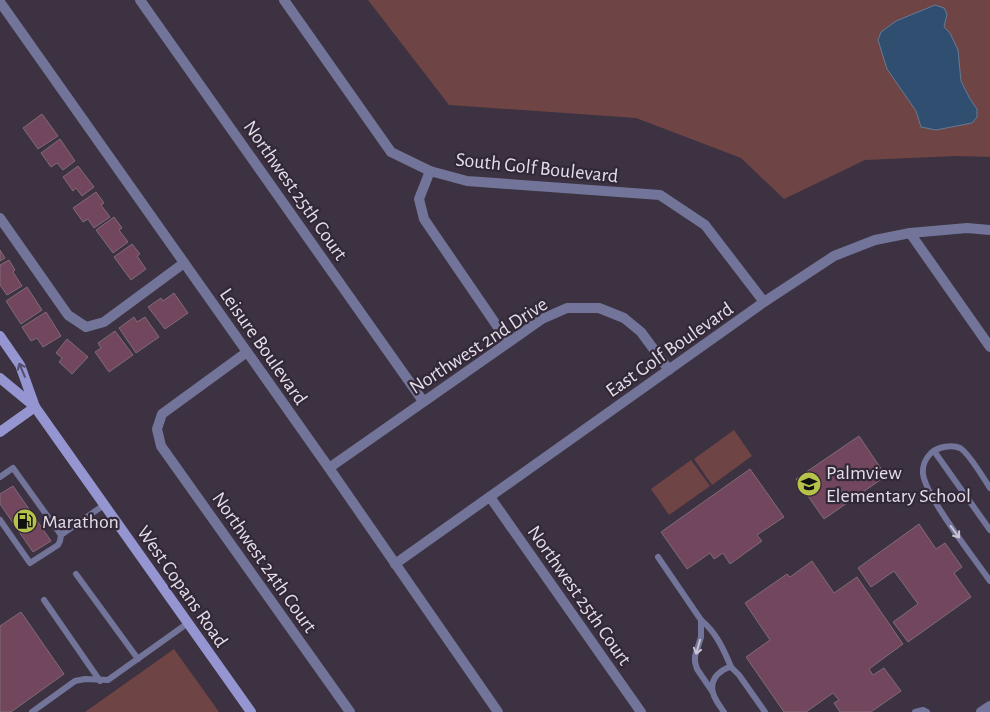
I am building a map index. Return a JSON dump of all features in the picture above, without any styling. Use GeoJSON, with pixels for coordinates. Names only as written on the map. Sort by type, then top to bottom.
{"type":"FeatureCollection","features":[{"type":"Feature","properties":{"kind":"main road","name":"West Copans Road"},"geometry":{"type":"LineString","coordinates":[[0,336],[20,365],[36,407],[251,712]]}},
{"type":"Feature","properties":{"kind":"main road","name":"West Copans Road"},"geometry":{"type":"LineString","coordinates":[[0,378],[36,407]]}},
{"type":"Feature","properties":{"kind":"main road"},"geometry":{"type":"LineString","coordinates":[[0,432],[36,407]]}},
{"type":"Feature","properties":{"kind":"street","name":"Northwest 25th Court"},"geometry":{"type":"LineString","coordinates":[[140,0],[423,401]]}},
{"type":"Feature","properties":{"kind":"street","name":"South Golf Boulevard"},"geometry":{"type":"LineString","coordinates":[[284,0],[391,152],[430,172],[467,181],[660,196],[705,225],[764,302]]}},
{"type":"Feature","properties":{"kind":"street","name":"Leisure Boulevard"},"geometry":{"type":"LineString","coordinates":[[0,2],[329,468],[498,712]]}},
{"type":"Feature","properties":{"kind":"street"},"geometry":{"type":"LineString","coordinates":[[430,172],[419,199],[424,219],[508,342]]}},
{"type":"Feature","properties":{"kind":"street"},"geometry":{"type":"LineString","coordinates":[[0,218],[68,315],[86,327],[104,322],[184,263]]}},
{"type":"Feature","properties":{"kind":"street","name":"East Golf Boulevard"},"geometry":{"type":"LineString","coordinates":[[395,564],[764,302],[834,256],[875,240],[910,233],[967,228],[990,230]]}},
{"type":"Feature","properties":{"kind":"street"},"geometry":{"type":"LineString","coordinates":[[910,233],[990,347]]}},
{"type":"Feature","properties":{"kind":"street","name":"Northwest 2nd Drive"},"geometry":{"type":"LineString","coordinates":[[329,468],[542,319],[567,308],[599,308],[624,318],[641,332],[669,370]]}},
{"type":"Feature","properties":{"kind":"street","name":"Northwest 24th Court"},"geometry":{"type":"LineString","coordinates":[[247,352],[162,414],[157,429],[161,446],[350,712]]}},
{"type":"Feature","properties":{"kind":"street","name":"Northwest 25th Court"},"geometry":{"type":"LineString","coordinates":[[490,497],[641,712]]}},
{"type":"Feature","properties":{"kind":"street"},"geometry":{"type":"LineString","coordinates":[[981,712],[990,706]]}},
{"type":"Feature","properties":{"kind":"lane"},"geometry":{"type":"LineString","coordinates":[[990,488],[966,454],[959,448],[950,446],[939,448],[930,453],[923,464],[923,474],[928,489],[942,514],[990,581]]}},
{"type":"Feature","properties":{"kind":"lane"},"geometry":{"type":"LineString","coordinates":[[934,451],[990,530]]}},
{"type":"Feature","properties":{"kind":"lane"},"geometry":{"type":"LineString","coordinates":[[0,477],[14,468],[61,535],[60,541],[58,545],[30,563],[0,520]]}},
{"type":"Feature","properties":{"kind":"lane"},"geometry":{"type":"LineString","coordinates":[[61,535],[104,505]]}},
{"type":"Feature","properties":{"kind":"lane"},"geometry":{"type":"LineString","coordinates":[[658,557],[701,620],[714,633],[732,667],[765,712]]}},
{"type":"Feature","properties":{"kind":"lane"},"geometry":{"type":"LineString","coordinates":[[76,574],[138,659]]}},
{"type":"Feature","properties":{"kind":"lane"},"geometry":{"type":"LineString","coordinates":[[44,600],[100,681]]}},
{"type":"Feature","properties":{"kind":"lane"},"geometry":{"type":"LineString","coordinates":[[701,620],[701,637],[695,656],[696,669],[724,712]]}},
{"type":"Feature","properties":{"kind":"lane"},"geometry":{"type":"LineString","coordinates":[[32,712],[75,681],[85,679],[108,680],[188,623]]}},
{"type":"Feature","properties":{"kind":"lane"},"geometry":{"type":"LineString","coordinates":[[712,691],[714,679],[718,674],[726,668],[732,667]]}},
{"type":"Feature","properties":{"kind":"lane"},"geometry":{"type":"LineString","coordinates":[[915,712],[923,710],[927,712]]}},
{"type":"Feature","properties":{"kind":"shaded area"},"geometry":{"type":"Polygon","coordinates":[[[368,0],[990,0],[990,157],[957,156],[865,160],[784,199],[741,158],[636,118],[449,105],[368,0]]]}},
{"type":"Feature","properties":{"kind":"shaded area"},"geometry":{"type":"Polygon","coordinates":[[[734,430],[752,456],[712,485],[694,459],[734,430]]]}},
{"type":"Feature","properties":{"kind":"shaded area"},"geometry":{"type":"Polygon","coordinates":[[[691,460],[710,486],[669,515],[651,489],[691,460]]]}},
{"type":"Feature","properties":{"kind":"shaded area"},"geometry":{"type":"Polygon","coordinates":[[[174,649],[219,712],[85,712],[174,649]]]}},
{"type":"Feature","properties":{"kind":"water"},"geometry":{"type":"Polygon","coordinates":[[[935,5],[944,8],[947,14],[944,27],[950,33],[958,50],[961,81],[977,109],[977,117],[972,123],[936,130],[921,127],[916,111],[887,69],[878,40],[881,32],[896,21],[935,5]]]}},
{"type":"Feature","properties":{"kind":"building"},"geometry":{"type":"Polygon","coordinates":[[[42,114],[58,136],[38,149],[23,128],[42,114]]]}},
{"type":"Feature","properties":{"kind":"building"},"geometry":{"type":"Polygon","coordinates":[[[60,139],[75,161],[63,170],[57,163],[51,167],[41,153],[60,139]]]}},
{"type":"Feature","properties":{"kind":"building"},"geometry":{"type":"Polygon","coordinates":[[[78,166],[94,187],[82,196],[76,188],[73,191],[63,177],[78,166]]]}},
{"type":"Feature","properties":{"kind":"building"},"geometry":{"type":"Polygon","coordinates":[[[96,192],[104,203],[101,205],[110,217],[94,228],[88,219],[83,222],[73,208],[96,192]]]}},
{"type":"Feature","properties":{"kind":"building"},"geometry":{"type":"Polygon","coordinates":[[[114,217],[122,228],[119,230],[128,242],[113,253],[96,230],[114,217]]]}},
{"type":"Feature","properties":{"kind":"building"},"geometry":{"type":"Polygon","coordinates":[[[132,244],[140,254],[137,256],[146,269],[131,280],[114,257],[132,244]]]}},
{"type":"Feature","properties":{"kind":"building"},"geometry":{"type":"Polygon","coordinates":[[[0,250],[5,258],[0,261],[0,250]]]}},
{"type":"Feature","properties":{"kind":"building"},"geometry":{"type":"Polygon","coordinates":[[[9,260],[15,270],[13,272],[22,286],[7,295],[0,285],[0,265],[9,260]]]}},
{"type":"Feature","properties":{"kind":"building"},"geometry":{"type":"Polygon","coordinates":[[[27,287],[42,310],[21,324],[6,301],[27,287]]]}},
{"type":"Feature","properties":{"kind":"building"},"geometry":{"type":"Polygon","coordinates":[[[174,293],[188,313],[165,329],[148,307],[161,298],[163,301],[174,293]]]}},
{"type":"Feature","properties":{"kind":"building"},"geometry":{"type":"Polygon","coordinates":[[[46,312],[61,336],[43,347],[37,338],[31,341],[22,327],[46,312]]]}},
{"type":"Feature","properties":{"kind":"building"},"geometry":{"type":"Polygon","coordinates":[[[134,317],[137,322],[145,317],[159,337],[136,353],[119,328],[134,317]]]}},
{"type":"Feature","properties":{"kind":"building"},"geometry":{"type":"Polygon","coordinates":[[[115,331],[133,355],[109,372],[95,352],[101,348],[98,343],[115,331]]]}},
{"type":"Feature","properties":{"kind":"building"},"geometry":{"type":"Polygon","coordinates":[[[67,339],[88,357],[72,374],[59,362],[62,358],[56,353],[67,339]]]}},
{"type":"Feature","properties":{"kind":"building"},"geometry":{"type":"Polygon","coordinates":[[[859,436],[886,476],[824,519],[796,479],[859,436]]]}},
{"type":"Feature","properties":{"kind":"building"},"geometry":{"type":"Polygon","coordinates":[[[750,469],[784,517],[757,535],[762,541],[730,564],[723,553],[714,559],[710,553],[687,569],[661,532],[750,469]]]}},
{"type":"Feature","properties":{"kind":"building"},"geometry":{"type":"Polygon","coordinates":[[[13,486],[51,541],[33,552],[0,504],[0,494],[13,486]]]}},
{"type":"Feature","properties":{"kind":"building"},"geometry":{"type":"Polygon","coordinates":[[[919,524],[936,549],[945,543],[962,567],[954,573],[971,597],[908,642],[893,622],[918,604],[894,571],[871,587],[858,568],[919,524]]]}},
{"type":"Feature","properties":{"kind":"building"},"geometry":{"type":"Polygon","coordinates":[[[812,561],[834,593],[857,577],[903,644],[869,669],[873,675],[884,668],[901,691],[871,712],[840,712],[834,703],[839,700],[833,693],[806,712],[784,712],[746,657],[770,640],[745,603],[787,574],[790,577],[812,561]]]}},
{"type":"Feature","properties":{"kind":"building"},"geometry":{"type":"Polygon","coordinates":[[[21,612],[64,674],[11,712],[0,712],[0,626],[21,612]]]}},
{"type":"Feature","properties":{"kind":"place","name":"Palmview Elementary School"},"geometry":{"type":"Point","coordinates":[809,484]}},
{"type":"Feature","properties":{"kind":"place","name":"Marathon"},"geometry":{"type":"Point","coordinates":[25,521]}}]}
